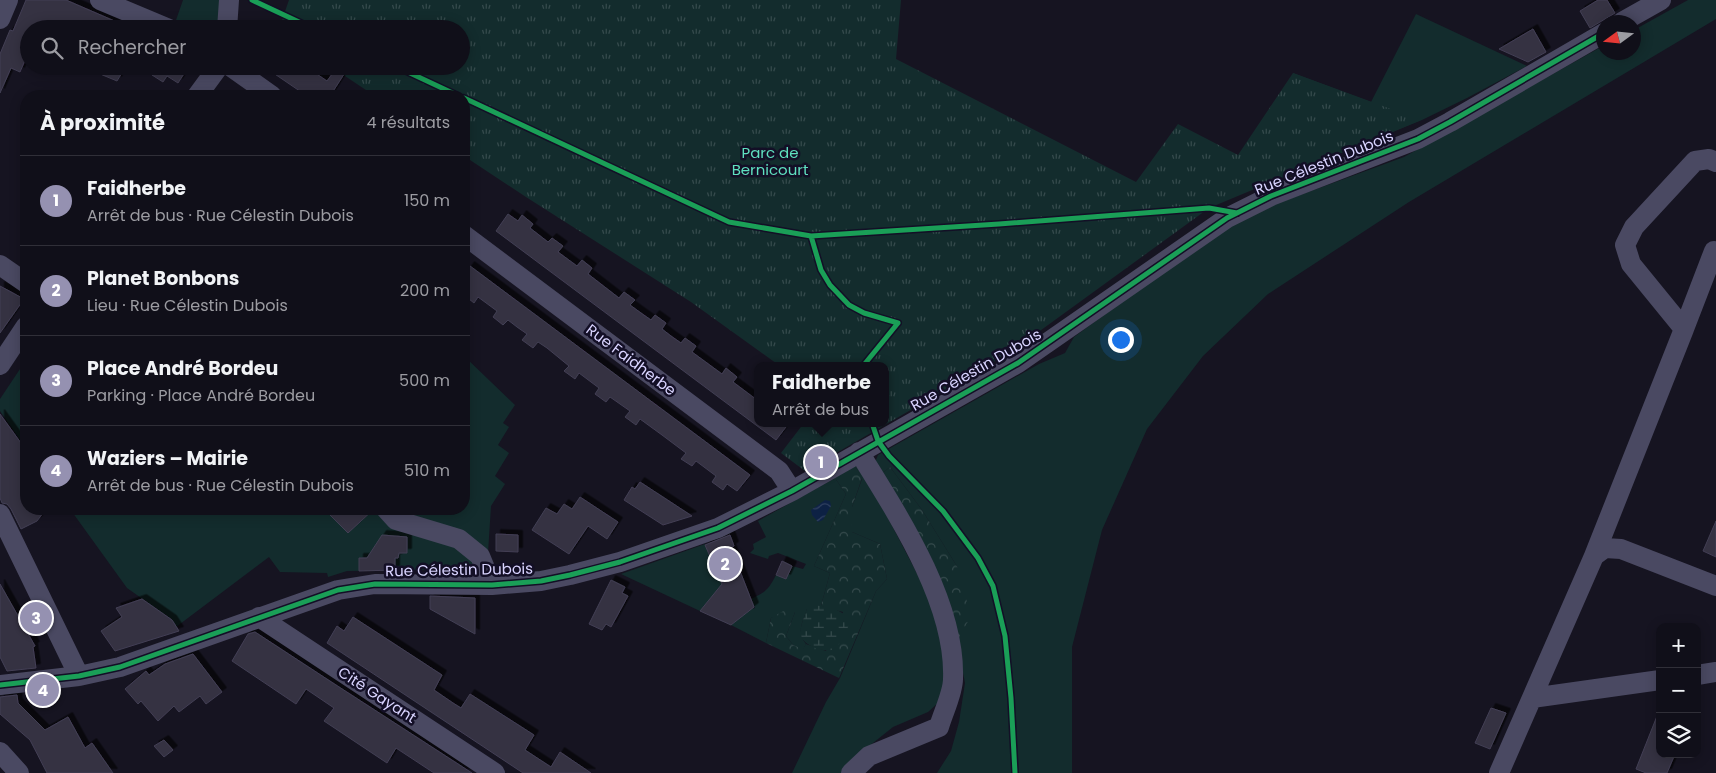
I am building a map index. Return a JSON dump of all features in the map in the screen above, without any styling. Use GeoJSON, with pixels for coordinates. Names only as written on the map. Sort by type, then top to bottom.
{"type":"FeatureCollection","features":[{"type":"Feature","properties":{"kind":"street"},"geometry":{"type":"LineString","coordinates":[[0,19],[8,0]]}},
{"type":"Feature","properties":{"kind":"street"},"geometry":{"type":"LineString","coordinates":[[100,0],[148,20]]}},
{"type":"Feature","properties":{"kind":"street"},"geometry":{"type":"LineString","coordinates":[[228,20],[229,0]]}},
{"type":"Feature","properties":{"kind":"street"},"geometry":{"type":"LineString","coordinates":[[1634,15],[1661,0]]}},
{"type":"Feature","properties":{"kind":"street","name":"Rue Célestin Dubois"},"geometry":{"type":"LineString","coordinates":[[0,685],[107,671],[338,590],[361,585],[492,585],[541,581],[630,559],[718,528],[792,491],[1018,363],[1227,218],[1271,196],[1418,139],[1596,38]]}},
{"type":"Feature","properties":{"kind":"street"},"geometry":{"type":"LineString","coordinates":[[201,90],[212,75]]}},
{"type":"Feature","properties":{"kind":"street"},"geometry":{"type":"LineString","coordinates":[[243,75],[264,90]]}},
{"type":"Feature","properties":{"kind":"street"},"geometry":{"type":"LineString","coordinates":[[1684,329],[1631,264],[1625,245],[1634,227],[1695,161],[1710,159],[1716,162]]}},
{"type":"Feature","properties":{"kind":"street","name":"Rue Faidherbe"},"geometry":{"type":"LineString","coordinates":[[470,239],[779,471],[792,491]]}},
{"type":"Feature","properties":{"kind":"street"},"geometry":{"type":"LineString","coordinates":[[1499,773],[1594,556],[1714,251],[1716,252]]}},
{"type":"Feature","properties":{"kind":"street"},"geometry":{"type":"LineString","coordinates":[[0,265],[20,279]]}},
{"type":"Feature","properties":{"kind":"street"},"geometry":{"type":"LineString","coordinates":[[0,365],[20,335]]}},
{"type":"Feature","properties":{"kind":"street"},"geometry":{"type":"LineString","coordinates":[[851,773],[869,756],[939,727],[953,681],[951,639],[940,604],[918,552],[859,452]]}},
{"type":"Feature","properties":{"kind":"street"},"geometry":{"type":"LineString","coordinates":[[0,514],[79,676]]}},
{"type":"Feature","properties":{"kind":"street"},"geometry":{"type":"LineString","coordinates":[[391,515],[396,520],[460,540],[480,556],[492,585]]}},
{"type":"Feature","properties":{"kind":"street"},"geometry":{"type":"LineString","coordinates":[[1594,556],[1605,548],[1621,549],[1716,586]]}},
{"type":"Feature","properties":{"kind":"street","name":"Cité Gayant"},"geometry":{"type":"LineString","coordinates":[[259,618],[495,773]]}},
{"type":"Feature","properties":{"kind":"street"},"geometry":{"type":"LineString","coordinates":[[1701,674],[1716,672]]}},
{"type":"Feature","properties":{"kind":"street"},"geometry":{"type":"LineString","coordinates":[[1532,698],[1656,681]]}},
{"type":"Feature","properties":{"kind":"street"},"geometry":{"type":"LineString","coordinates":[[0,752],[20,773]]}},
{"type":"Feature","properties":{"kind":"green space"},"geometry":{"type":"Polygon","coordinates":[[[183,0],[223,0],[220,20],[176,20],[183,0]]]}},
{"type":"Feature","properties":{"kind":"green space","name":"Parc de Bernicourt"},"geometry":{"type":"Polygon","coordinates":[[[289,0],[901,0],[896,59],[1136,182],[1178,124],[1238,155],[1293,73],[1421,120],[1209,208],[1011,352],[889,422],[889,362],[774,362],[691,302],[470,160],[470,90],[366,90],[344,75],[470,75],[470,20],[282,20],[289,0]]]}},
{"type":"Feature","properties":{"kind":"green space"},"geometry":{"type":"Polygon","coordinates":[[[1688,0],[1716,0],[1716,19],[1409,202],[1268,294],[1203,356],[1147,429],[1102,530],[1072,647],[1072,773],[937,773],[951,751],[959,722],[965,683],[957,641],[958,568],[922,510],[890,467],[878,477],[874,465],[878,455],[1039,364],[1065,353],[1074,337],[1189,253],[1230,226],[1270,206],[1404,157],[1596,50],[1596,60],[1641,60],[1641,26],[1688,0]]]}},
{"type":"Feature","properties":{"kind":"green space"},"geometry":{"type":"Polygon","coordinates":[[[1416,14],[1527,66],[1422,120],[1300,170],[1293,73],[1371,102],[1416,14]]]}},
{"type":"Feature","properties":{"kind":"green space"},"geometry":{"type":"Polygon","coordinates":[[[470,362],[515,405],[503,423],[509,427],[498,445],[509,453],[495,476],[505,484],[491,506],[487,569],[347,571],[328,577],[327,573],[280,572],[269,557],[176,627],[171,619],[127,588],[74,515],[470,515],[470,362]]]}},
{"type":"Feature","properties":{"kind":"green space"},"geometry":{"type":"Polygon","coordinates":[[[20,369],[20,439],[0,411],[0,399],[20,369]]]}},
{"type":"Feature","properties":{"kind":"green space","name":"Parc de Bernicourt"},"geometry":{"type":"Polygon","coordinates":[[[801,427],[881,427],[805,471],[781,453],[801,427]]]}},
{"type":"Feature","properties":{"kind":"green space"},"geometry":{"type":"Polygon","coordinates":[[[855,466],[863,470],[935,608],[948,675],[938,703],[928,712],[893,727],[868,747],[846,773],[792,773],[826,702],[840,678],[876,591],[887,579],[880,544],[852,532],[852,507],[862,479],[855,466]]]}},
{"type":"Feature","properties":{"kind":"green space"},"geometry":{"type":"Polygon","coordinates":[[[855,466],[862,478],[852,507],[852,532],[880,544],[887,579],[876,591],[839,678],[766,643],[771,618],[785,610],[795,612],[786,636],[793,645],[803,649],[806,644],[826,651],[843,612],[821,606],[830,573],[814,566],[846,494],[835,478],[855,466]]]}},
{"type":"Feature","properties":{"kind":"green space"},"geometry":{"type":"Polygon","coordinates":[[[890,467],[922,510],[958,568],[971,616],[957,641],[878,477],[890,467]]]}},
{"type":"Feature","properties":{"kind":"green space"},"geometry":{"type":"Polygon","coordinates":[[[835,478],[846,494],[814,566],[830,573],[821,606],[807,609],[801,626],[801,635],[806,644],[803,650],[793,645],[786,636],[795,612],[771,618],[766,643],[731,625],[741,617],[700,611],[621,574],[705,544],[723,587],[746,611],[755,608],[751,599],[766,590],[776,575],[786,579],[792,566],[803,569],[806,564],[778,553],[769,556],[768,559],[750,553],[754,549],[753,544],[766,537],[758,521],[835,478]]]}},
{"type":"Feature","properties":{"kind":"green space"},"geometry":{"type":"Polygon","coordinates":[[[824,606],[833,609],[849,618],[845,635],[834,649],[814,648],[802,639],[802,622],[807,608],[824,606]]]}},
{"type":"Feature","properties":{"kind":"water"},"geometry":{"type":"Polygon","coordinates":[[[825,500],[830,501],[831,506],[823,520],[818,522],[812,515],[811,510],[825,500]]]}},
{"type":"Feature","properties":{"kind":"building"},"geometry":{"type":"Polygon","coordinates":[[[26,0],[66,0],[112,20],[20,20],[20,72],[11,68],[0,93],[0,54],[10,30],[13,31],[26,0]]]}},
{"type":"Feature","properties":{"kind":"building"},"geometry":{"type":"Polygon","coordinates":[[[1598,0],[1607,0],[1615,13],[1612,15],[1596,15],[1596,24],[1590,28],[1580,11],[1598,0]]]}},
{"type":"Feature","properties":{"kind":"building"},"geometry":{"type":"Polygon","coordinates":[[[1533,29],[1546,52],[1528,62],[1499,49],[1533,29]]]}},
{"type":"Feature","properties":{"kind":"building"},"geometry":{"type":"Polygon","coordinates":[[[103,75],[121,75],[117,81],[103,75]]]}},
{"type":"Feature","properties":{"kind":"building"},"geometry":{"type":"Polygon","coordinates":[[[152,75],[183,75],[178,83],[167,76],[163,82],[152,75]]]}},
{"type":"Feature","properties":{"kind":"building"},"geometry":{"type":"Polygon","coordinates":[[[276,75],[318,75],[327,81],[331,75],[344,75],[334,90],[298,90],[276,75]]]}},
{"type":"Feature","properties":{"kind":"building"},"geometry":{"type":"Polygon","coordinates":[[[508,214],[518,221],[522,215],[533,224],[530,228],[548,242],[552,238],[563,246],[558,252],[577,266],[582,260],[592,268],[588,274],[619,298],[624,292],[635,300],[630,305],[651,320],[655,315],[666,323],[662,329],[671,336],[681,343],[685,338],[696,346],[692,352],[722,374],[726,368],[737,377],[733,382],[754,398],[754,424],[496,231],[508,214]]]}},
{"type":"Feature","properties":{"kind":"building"},"geometry":{"type":"Polygon","coordinates":[[[470,266],[750,475],[737,491],[727,484],[723,490],[712,482],[716,476],[696,461],[692,466],[681,459],[686,453],[640,419],[636,425],[625,417],[630,411],[610,397],[606,402],[595,394],[599,388],[579,373],[575,379],[564,371],[569,366],[547,348],[538,342],[533,348],[522,340],[527,334],[508,320],[503,325],[493,317],[497,311],[478,297],[474,303],[470,300],[470,266]]]}},
{"type":"Feature","properties":{"kind":"building"},"geometry":{"type":"Polygon","coordinates":[[[0,286],[20,297],[20,305],[0,333],[0,286]]]}},
{"type":"Feature","properties":{"kind":"building"},"geometry":{"type":"Polygon","coordinates":[[[0,414],[20,442],[20,515],[42,515],[37,521],[21,529],[11,509],[7,504],[2,503],[0,498],[0,414]]]}},
{"type":"Feature","properties":{"kind":"building"},"geometry":{"type":"Polygon","coordinates":[[[759,427],[786,427],[776,440],[759,427]]]}},
{"type":"Feature","properties":{"kind":"building"},"geometry":{"type":"Polygon","coordinates":[[[640,482],[692,516],[663,525],[624,500],[632,487],[635,489],[640,482]]]}},
{"type":"Feature","properties":{"kind":"building"},"geometry":{"type":"Polygon","coordinates":[[[580,497],[618,522],[607,539],[588,526],[569,554],[532,530],[546,508],[557,514],[564,504],[572,509],[580,497]]]}},
{"type":"Feature","properties":{"kind":"building"},"geometry":{"type":"Polygon","coordinates":[[[330,515],[368,515],[348,533],[330,515]]]}},
{"type":"Feature","properties":{"kind":"building"},"geometry":{"type":"Polygon","coordinates":[[[1716,521],[1716,557],[1703,551],[1716,521]]]}},
{"type":"Feature","properties":{"kind":"building"},"geometry":{"type":"Polygon","coordinates":[[[496,534],[518,535],[518,552],[496,551],[496,534]]]}},
{"type":"Feature","properties":{"kind":"building"},"geometry":{"type":"Polygon","coordinates":[[[382,535],[407,537],[407,553],[399,553],[398,558],[395,558],[395,570],[359,571],[359,558],[367,558],[382,535]]]}},
{"type":"Feature","properties":{"kind":"building"},"geometry":{"type":"Polygon","coordinates":[[[730,535],[734,546],[731,548],[754,607],[731,625],[700,611],[722,584],[705,545],[730,535]]]}},
{"type":"Feature","properties":{"kind":"building"},"geometry":{"type":"Polygon","coordinates":[[[782,561],[792,566],[786,579],[776,575],[782,561]]]}},
{"type":"Feature","properties":{"kind":"building"},"geometry":{"type":"Polygon","coordinates":[[[611,580],[625,587],[622,593],[628,596],[611,627],[606,624],[602,630],[589,624],[611,580]]]}},
{"type":"Feature","properties":{"kind":"building"},"geometry":{"type":"Polygon","coordinates":[[[0,584],[35,646],[33,647],[36,668],[7,671],[0,657],[0,584]]]}},
{"type":"Feature","properties":{"kind":"building"},"geometry":{"type":"Polygon","coordinates":[[[430,596],[475,598],[475,634],[430,609],[430,596]]]}},
{"type":"Feature","properties":{"kind":"building"},"geometry":{"type":"Polygon","coordinates":[[[142,599],[172,620],[179,631],[115,651],[101,631],[122,617],[116,608],[142,599]]]}},
{"type":"Feature","properties":{"kind":"building"},"geometry":{"type":"Polygon","coordinates":[[[353,617],[442,675],[434,690],[453,703],[461,708],[470,694],[534,735],[525,750],[551,767],[560,752],[591,773],[523,773],[327,643],[337,626],[344,631],[353,617]]]}},
{"type":"Feature","properties":{"kind":"building"},"geometry":{"type":"Polygon","coordinates":[[[255,632],[472,773],[434,773],[396,748],[387,763],[324,721],[334,708],[306,689],[296,704],[232,661],[248,634],[255,632]]]}},
{"type":"Feature","properties":{"kind":"building"},"geometry":{"type":"Polygon","coordinates":[[[193,654],[222,692],[206,704],[200,696],[179,712],[174,706],[158,721],[141,701],[138,704],[125,689],[146,671],[149,675],[165,664],[193,654]]]}},
{"type":"Feature","properties":{"kind":"building"},"geometry":{"type":"Polygon","coordinates":[[[17,695],[18,703],[45,730],[68,717],[85,748],[92,743],[113,773],[47,773],[30,740],[0,714],[0,697],[17,695]]]}},
{"type":"Feature","properties":{"kind":"building"},"geometry":{"type":"Polygon","coordinates":[[[1491,708],[1506,713],[1490,749],[1475,743],[1491,708]]]}},
{"type":"Feature","properties":{"kind":"building"},"geometry":{"type":"Polygon","coordinates":[[[1656,719],[1656,758],[1673,758],[1667,773],[1646,773],[1636,769],[1656,719]]]}},
{"type":"Feature","properties":{"kind":"building"},"geometry":{"type":"Polygon","coordinates":[[[164,740],[173,750],[164,757],[154,746],[164,740]]]}},
{"type":"Feature","properties":{"kind":"cycle path"},"geometry":{"type":"LineString","coordinates":[[252,0],[295,20]]}},
{"type":"Feature","properties":{"kind":"cycle path"},"geometry":{"type":"LineString","coordinates":[[0,685],[79,676],[120,667],[338,590],[375,584],[492,585],[541,581],[620,562],[718,528],[792,491],[1018,363],[1227,218],[1271,196],[1418,139],[1596,38]]}},
{"type":"Feature","properties":{"kind":"cycle path"},"geometry":{"type":"LineString","coordinates":[[414,75],[446,90]]}},
{"type":"Feature","properties":{"kind":"cycle path"},"geometry":{"type":"LineString","coordinates":[[470,101],[729,222],[811,236],[1209,208],[1237,213]]}},
{"type":"Feature","properties":{"kind":"cycle path"},"geometry":{"type":"LineString","coordinates":[[811,236],[821,270],[830,285],[849,305],[864,313],[898,323],[866,362]]}},
{"type":"Feature","properties":{"kind":"cycle path"},"geometry":{"type":"LineString","coordinates":[[873,427],[878,441],[889,456],[943,511],[978,558],[993,586],[1005,636],[1015,773]]}},
{"type":"Feature","properties":{"kind":"place","name":"Faidherbe"},"geometry":{"type":"Point","coordinates":[821,462]}},
{"type":"Feature","properties":{"kind":"place","name":"Planet Bonbons"},"geometry":{"type":"Point","coordinates":[725,564]}},
{"type":"Feature","properties":{"kind":"place","name":"Place André Bordeu"},"geometry":{"type":"Point","coordinates":[36,618]}},
{"type":"Feature","properties":{"kind":"place","name":"Waziers – Mairie"},"geometry":{"type":"Point","coordinates":[43,690]}}]}
